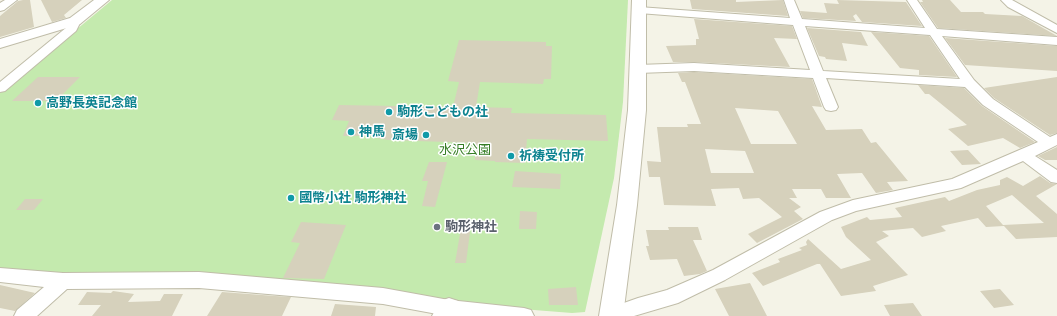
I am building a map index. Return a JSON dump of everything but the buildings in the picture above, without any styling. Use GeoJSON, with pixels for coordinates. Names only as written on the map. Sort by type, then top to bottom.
{"type":"FeatureCollection","features":[{"type":"Feature","properties":{"kind":"street"},"geometry":{"type":"LineString","coordinates":[[0,8],[12,0]]}},
{"type":"Feature","properties":{"kind":"street"},"geometry":{"type":"LineString","coordinates":[[0,44],[75,21],[102,0]]}},
{"type":"Feature","properties":{"kind":"street"},"geometry":{"type":"LineString","coordinates":[[789,0],[832,107]]}},
{"type":"Feature","properties":{"kind":"street"},"geometry":{"type":"LineString","coordinates":[[912,0],[969,83],[988,102],[1053,141]]}},
{"type":"Feature","properties":{"kind":"street"},"geometry":{"type":"LineString","coordinates":[[1006,0],[1012,5],[1057,30]]}},
{"type":"Feature","properties":{"kind":"street"},"geometry":{"type":"LineString","coordinates":[[1053,141],[955,184],[853,206],[826,216],[719,275],[671,297],[638,306],[611,316],[627,206],[637,110],[639,5],[798,22],[1057,41]]}},
{"type":"Feature","properties":{"kind":"street"},"geometry":{"type":"LineString","coordinates":[[0,88],[72,29],[75,21]]}},
{"type":"Feature","properties":{"kind":"street"},"geometry":{"type":"LineString","coordinates":[[638,69],[694,67],[969,83]]}},
{"type":"Feature","properties":{"kind":"street"},"geometry":{"type":"LineString","coordinates":[[1024,155],[1057,178]]}},
{"type":"Feature","properties":{"kind":"street"},"geometry":{"type":"LineString","coordinates":[[0,275],[62,281],[199,280],[383,296],[447,312],[524,316]]}},
{"type":"Feature","properties":{"kind":"street"},"geometry":{"type":"LineString","coordinates":[[24,316],[62,281]]}},
{"type":"Feature","properties":{"kind":"green space","name":"水沢公園"},"geometry":{"type":"Polygon","coordinates":[[[112,0],[628,0],[623,102],[614,178],[585,312],[572,313],[0,268],[0,93],[112,0]]]}},
{"type":"Feature","properties":{"kind":"place","name":"高野長英記念館"},"geometry":{"type":"Point","coordinates":[38,103]}},
{"type":"Feature","properties":{"kind":"place","name":"駒形こどもの社"},"geometry":{"type":"Point","coordinates":[389,112]}},
{"type":"Feature","properties":{"kind":"place","name":"神馬"},"geometry":{"type":"Point","coordinates":[351,132]}},
{"type":"Feature","properties":{"kind":"place","name":"斎場"},"geometry":{"type":"Point","coordinates":[426,135]}},
{"type":"Feature","properties":{"kind":"place","name":"祈祷受付所"},"geometry":{"type":"Point","coordinates":[511,156]}},
{"type":"Feature","properties":{"kind":"place","name":"國幣小社 駒形神社"},"geometry":{"type":"Point","coordinates":[291,198]}},
{"type":"Feature","properties":{"kind":"place","name":"駒形神社"},"geometry":{"type":"Point","coordinates":[437,227]}}]}
